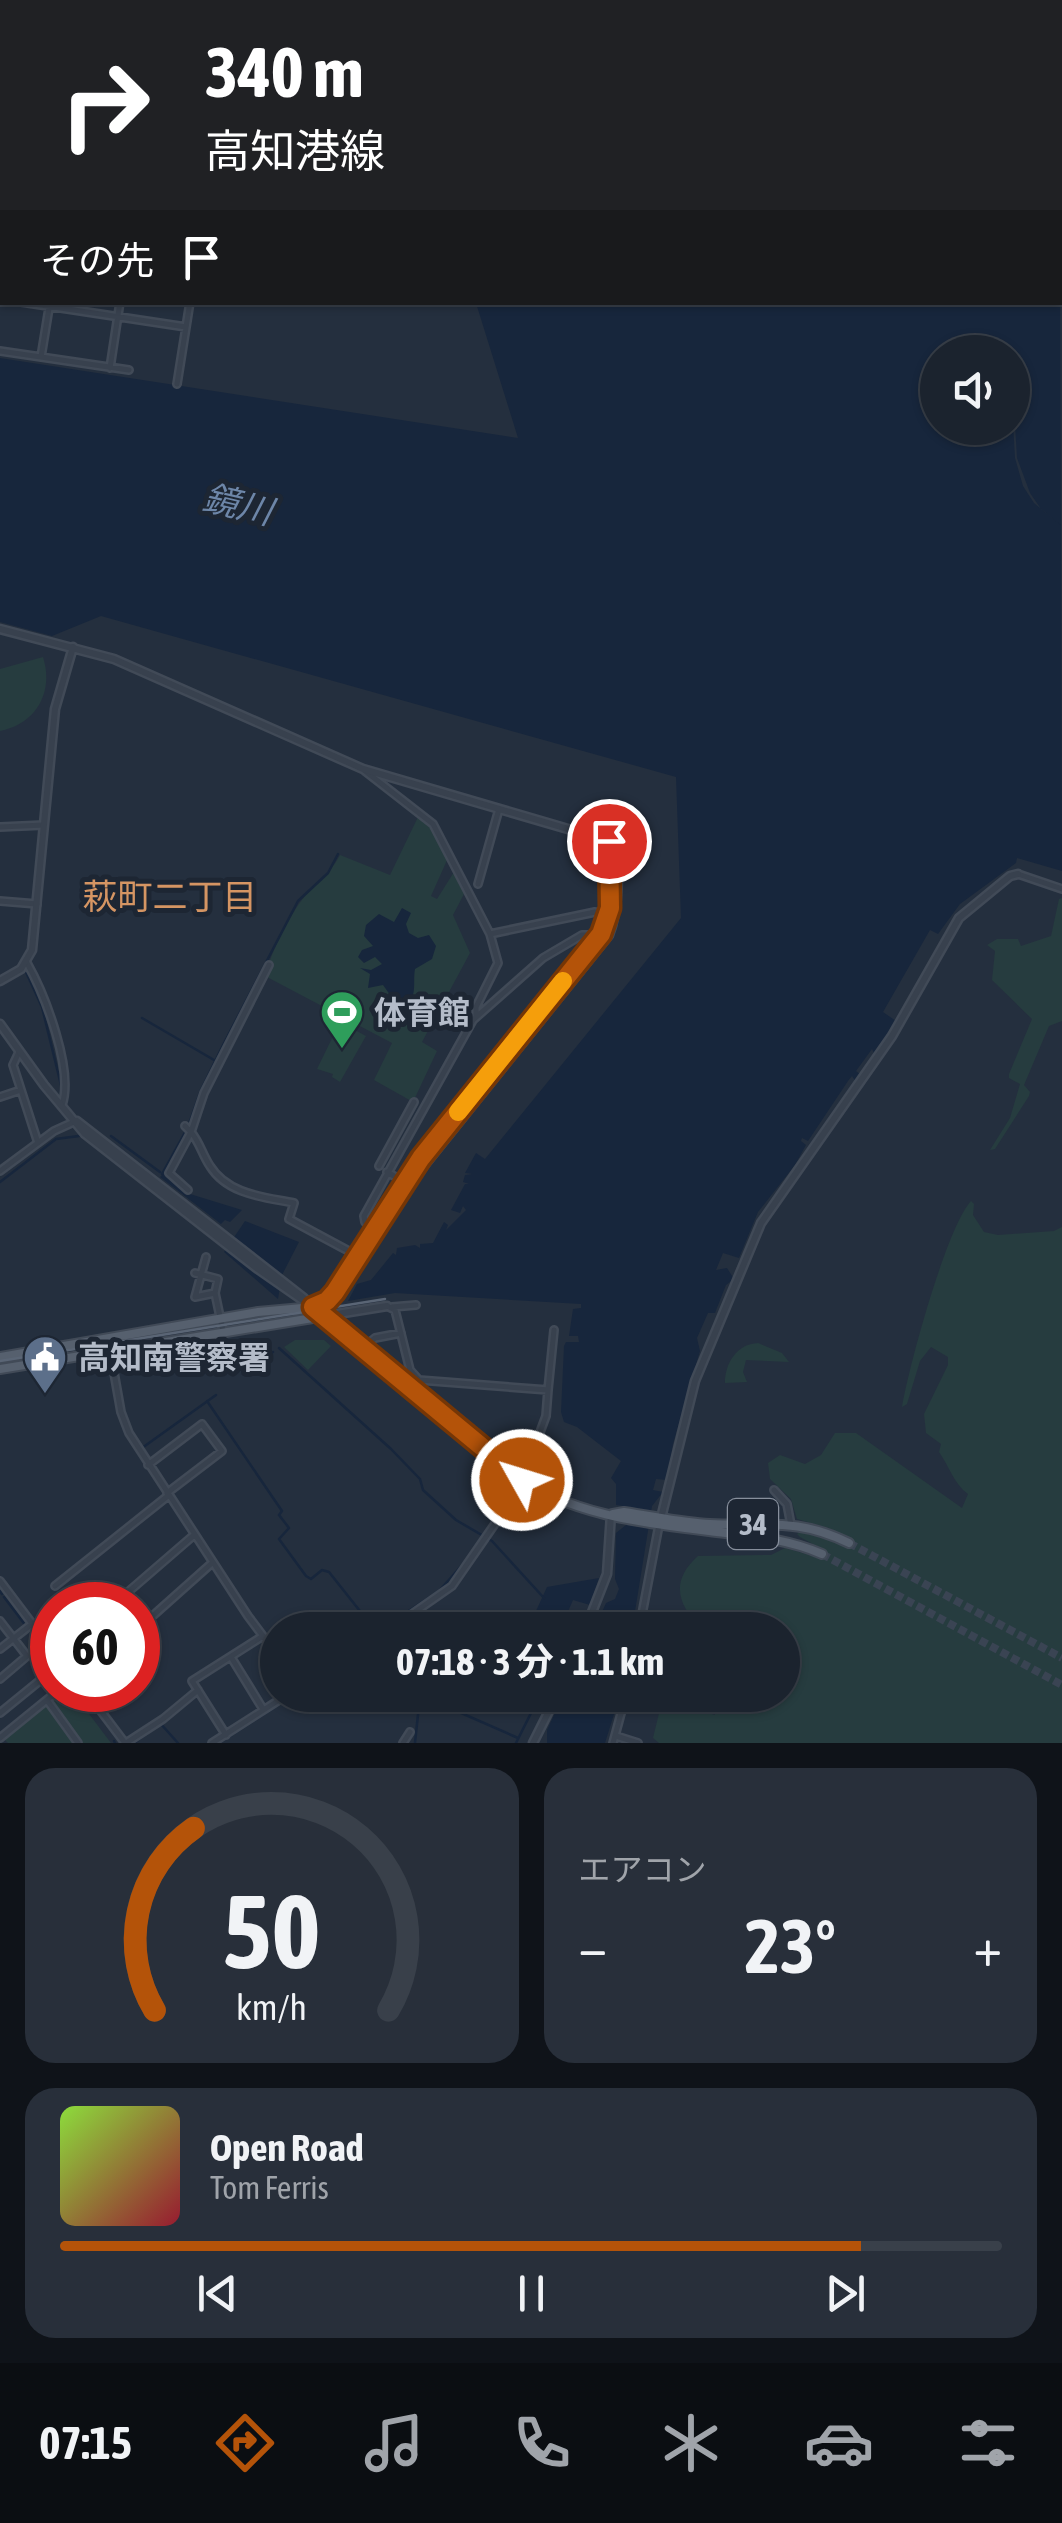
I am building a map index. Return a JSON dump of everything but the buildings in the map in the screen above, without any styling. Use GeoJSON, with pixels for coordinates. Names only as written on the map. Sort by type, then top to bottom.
{"type":"FeatureCollection","features":[{"type":"Feature","properties":{"kind":"main road"},"geometry":{"type":"LineString","coordinates":[[0,1369],[221,1318],[313,1307],[330,1297],[407,1184],[605,935],[612,917],[616,849],[609,841]]}},
{"type":"Feature","properties":{"kind":"main road"},"geometry":{"type":"LineString","coordinates":[[0,1357],[224,1332],[325,1316],[407,1184]]}},
{"type":"Feature","properties":{"kind":"main road","name":"34"},"geometry":{"type":"LineString","coordinates":[[313,1307],[522,1480],[568,1504],[776,1538],[822,1554]]}},
{"type":"Feature","properties":{"kind":"main road","name":"34"},"geometry":{"type":"LineString","coordinates":[[657,1520],[791,1525],[821,1529],[849,1543]]}},
{"type":"Feature","properties":{"kind":"street"},"geometry":{"type":"LineString","coordinates":[[42,357],[49,305]]}},
{"type":"Feature","properties":{"kind":"street"},"geometry":{"type":"LineString","coordinates":[[54,305],[186,327]]}},
{"type":"Feature","properties":{"kind":"street"},"geometry":{"type":"LineString","coordinates":[[110,368],[119,305]]}},
{"type":"Feature","properties":{"kind":"street"},"geometry":{"type":"LineString","coordinates":[[177,384],[190,305]]}},
{"type":"Feature","properties":{"kind":"street"},"geometry":{"type":"LineString","coordinates":[[0,351],[129,370]]}},
{"type":"Feature","properties":{"kind":"street"},"geometry":{"type":"LineString","coordinates":[[0,629],[114,659],[363,769],[609,841]]}},
{"type":"Feature","properties":{"kind":"street"},"geometry":{"type":"LineString","coordinates":[[0,981],[16,974],[32,950],[57,694],[73,647]]}},
{"type":"Feature","properties":{"kind":"street"},"geometry":{"type":"LineString","coordinates":[[363,769],[433,824],[490,934],[498,962],[476,1007],[476,1016]]}},
{"type":"Feature","properties":{"kind":"street"},"geometry":{"type":"LineString","coordinates":[[478,884],[500,808]]}},
{"type":"Feature","properties":{"kind":"street"},"geometry":{"type":"LineString","coordinates":[[0,827],[44,825]]}},
{"type":"Feature","properties":{"kind":"street"},"geometry":{"type":"LineString","coordinates":[[642,1612],[657,1520],[694,1381],[760,1223],[892,1036],[959,918],[1010,876],[1018,874],[1062,890]]}},
{"type":"Feature","properties":{"kind":"street"},"geometry":{"type":"LineString","coordinates":[[0,901],[37,904]]}},
{"type":"Feature","properties":{"kind":"street"},"geometry":{"type":"LineString","coordinates":[[490,934],[594,912],[612,917]]}},
{"type":"Feature","properties":{"kind":"street"},"geometry":{"type":"LineString","coordinates":[[374,1230],[364,1222],[364,1216],[476,1016],[543,958],[582,935],[605,935]]}},
{"type":"Feature","properties":{"kind":"street"},"geometry":{"type":"LineString","coordinates":[[26,963],[50,1015],[66,1090],[62,1105]]}},
{"type":"Feature","properties":{"kind":"street"},"geometry":{"type":"LineString","coordinates":[[161,1182],[269,965]]}},
{"type":"Feature","properties":{"kind":"street"},"geometry":{"type":"LineString","coordinates":[[0,1024],[85,1134],[313,1307]]}},
{"type":"Feature","properties":{"kind":"street"},"geometry":{"type":"LineString","coordinates":[[19,1051],[13,1065],[38,1143]]}},
{"type":"Feature","properties":{"kind":"street"},"geometry":{"type":"LineString","coordinates":[[0,1097],[21,1090]]}},
{"type":"Feature","properties":{"kind":"street"},"geometry":{"type":"LineString","coordinates":[[407,1184],[376,1164],[414,1102]]}},
{"type":"Feature","properties":{"kind":"street"},"geometry":{"type":"LineString","coordinates":[[0,1171],[76,1121]]}},
{"type":"Feature","properties":{"kind":"street"},"geometry":{"type":"LineString","coordinates":[[76,1121],[161,1182],[229,1242]]}},
{"type":"Feature","properties":{"kind":"street"},"geometry":{"type":"LineString","coordinates":[[188,1129],[212,1171],[223,1180],[262,1199],[294,1203],[289,1219],[358,1256]]}},
{"type":"Feature","properties":{"kind":"street"},"geometry":{"type":"LineString","coordinates":[[168,1174],[188,1190]]}},
{"type":"Feature","properties":{"kind":"street"},"geometry":{"type":"LineString","coordinates":[[206,1258],[198,1274],[195,1297],[215,1293]]}},
{"type":"Feature","properties":{"kind":"street"},"geometry":{"type":"LineString","coordinates":[[198,1274],[218,1279],[215,1293],[224,1332]]}},
{"type":"Feature","properties":{"kind":"street"},"geometry":{"type":"LineString","coordinates":[[280,1282],[313,1307]]}},
{"type":"Feature","properties":{"kind":"street"},"geometry":{"type":"LineString","coordinates":[[282,1309],[288,1299],[287,1290]]}},
{"type":"Feature","properties":{"kind":"street"},"geometry":{"type":"LineString","coordinates":[[325,1316],[416,1305]]}},
{"type":"Feature","properties":{"kind":"street"},"geometry":{"type":"LineString","coordinates":[[390,1306],[410,1370],[419,1380],[548,1390]]}},
{"type":"Feature","properties":{"kind":"street"},"geometry":{"type":"LineString","coordinates":[[415,1612],[452,1586],[483,1543],[533,1459],[546,1416],[554,1330]]}},
{"type":"Feature","properties":{"kind":"street"},"geometry":{"type":"LineString","coordinates":[[364,1348],[375,1338],[401,1333]]}},
{"type":"Feature","properties":{"kind":"street"},"geometry":{"type":"LineString","coordinates":[[109,1345],[124,1424],[260,1632]]}},
{"type":"Feature","properties":{"kind":"street"},"geometry":{"type":"LineString","coordinates":[[412,1389],[419,1380]]}},
{"type":"Feature","properties":{"kind":"street"},"geometry":{"type":"LineString","coordinates":[[60,1582],[222,1451],[202,1424],[148,1465]]}},
{"type":"Feature","properties":{"kind":"street"},"geometry":{"type":"LineString","coordinates":[[774,1490],[787,1504],[791,1525]]}},
{"type":"Feature","properties":{"kind":"street"},"geometry":{"type":"LineString","coordinates":[[592,1612],[607,1573],[611,1514]]}},
{"type":"Feature","properties":{"kind":"street"},"geometry":{"type":"LineString","coordinates":[[139,1582],[194,1534]]}},
{"type":"Feature","properties":{"kind":"street"},"geometry":{"type":"LineString","coordinates":[[160,1609],[212,1563]]}},
{"type":"Feature","properties":{"kind":"street"},"geometry":{"type":"LineString","coordinates":[[0,1580],[30,1621]]}},
{"type":"Feature","properties":{"kind":"street"},"geometry":{"type":"LineString","coordinates":[[0,1597],[8,1592]]}},
{"type":"Feature","properties":{"kind":"street"},"geometry":{"type":"LineString","coordinates":[[0,1679],[27,1656],[1,1625]]}},
{"type":"Feature","properties":{"kind":"street"},"geometry":{"type":"LineString","coordinates":[[0,1649],[30,1626]]}},
{"type":"Feature","properties":{"kind":"street"},"geometry":{"type":"LineString","coordinates":[[226,1734],[192,1681],[260,1638]]}},
{"type":"Feature","properties":{"kind":"street"},"geometry":{"type":"LineString","coordinates":[[231,1656],[260,1703]]}},
{"type":"Feature","properties":{"kind":"street"},"geometry":{"type":"LineString","coordinates":[[0,1713],[30,1688]]}},
{"type":"Feature","properties":{"kind":"street"},"geometry":{"type":"LineString","coordinates":[[102,1712],[125,1743],[198,1690]]}},
{"type":"Feature","properties":{"kind":"street"},"geometry":{"type":"LineString","coordinates":[[0,1738],[32,1712]]}},
{"type":"Feature","properties":{"kind":"street"},"geometry":{"type":"LineString","coordinates":[[56,1712],[78,1743]]}},
{"type":"Feature","properties":{"kind":"street"},"geometry":{"type":"LineString","coordinates":[[212,1743],[261,1712]]}},
{"type":"Feature","properties":{"kind":"street"},"geometry":{"type":"LineString","coordinates":[[536,1741],[549,1712]]}},
{"type":"Feature","properties":{"kind":"street"},"geometry":{"type":"LineString","coordinates":[[622,1712],[615,1739],[638,1743]]}},
{"type":"Feature","properties":{"kind":"street"},"geometry":{"type":"LineString","coordinates":[[404,1743],[410,1732]]}},
{"type":"Feature","properties":{"kind":"green space"},"geometry":{"type":"Polygon","coordinates":[[[43,657],[46,682],[40,704],[24,721],[0,731],[0,669],[43,657]]]}},
{"type":"Feature","properties":{"kind":"green space"},"geometry":{"type":"Polygon","coordinates":[[[418,817],[431,828],[448,858],[431,896],[437,899],[454,872],[464,894],[453,915],[470,953],[422,1042],[437,1051],[413,1102],[374,1080],[392,1043],[265,976],[292,915],[340,855],[390,875],[418,817]]]}},
{"type":"Feature","properties":{"kind":"green space"},"geometry":{"type":"Polygon","coordinates":[[[1062,898],[1062,1021],[1049,1026],[1024,1085],[1029,1096],[995,1149],[990,1150],[1010,1118],[1020,1084],[1009,1074],[1032,1019],[992,980],[995,951],[987,945],[997,939],[1018,939],[1021,946],[1051,936],[1062,898]]]}},
{"type":"Feature","properties":{"kind":"green space","name":"体育館"},"geometry":{"type":"Polygon","coordinates":[[[340,1022],[366,1036],[340,1082],[333,1074],[317,1069],[340,1022]]]}},
{"type":"Feature","properties":{"kind":"green space"},"geometry":{"type":"Polygon","coordinates":[[[971,1201],[973,1215],[984,1232],[998,1235],[1062,1227],[1062,1743],[659,1743],[653,1738],[659,1712],[800,1712],[800,1612],[688,1612],[680,1594],[683,1575],[698,1556],[771,1555],[785,1548],[820,1558],[824,1550],[800,1537],[797,1534],[802,1530],[847,1545],[851,1540],[829,1528],[797,1519],[791,1499],[770,1479],[768,1463],[780,1455],[805,1464],[821,1455],[835,1433],[856,1433],[962,1508],[968,1494],[939,1452],[941,1444],[926,1433],[924,1414],[948,1365],[948,1357],[931,1347],[920,1361],[907,1404],[902,1407],[920,1331],[961,1216],[971,1201]]]}},
{"type":"Feature","properties":{"kind":"green space"},"geometry":{"type":"Polygon","coordinates":[[[295,1340],[324,1340],[331,1346],[308,1370],[284,1347],[295,1340]]]}},
{"type":"Feature","properties":{"kind":"green space"},"geometry":{"type":"Polygon","coordinates":[[[758,1343],[782,1353],[789,1362],[746,1360],[743,1372],[747,1382],[725,1383],[734,1356],[744,1347],[758,1343]]]}},
{"type":"Feature","properties":{"kind":"green space"},"geometry":{"type":"Polygon","coordinates":[[[37,1712],[88,1712],[111,1743],[8,1743],[4,1739],[37,1712]]]}},
{"type":"Feature","properties":{"kind":"water","name":"鏡川"},"geometry":{"type":"Polygon","coordinates":[[[477,305],[1060,305],[1062,871],[1017,858],[1016,863],[960,904],[938,934],[930,930],[883,1012],[896,1021],[875,1055],[872,1049],[856,1071],[861,1075],[856,1082],[852,1076],[808,1141],[802,1138],[806,1145],[758,1212],[739,1258],[723,1253],[716,1270],[727,1268],[734,1279],[726,1285],[715,1313],[708,1313],[697,1338],[700,1351],[673,1444],[667,1480],[656,1479],[653,1490],[663,1492],[652,1506],[635,1612],[602,1612],[619,1589],[615,1579],[616,1533],[626,1525],[629,1507],[616,1505],[616,1484],[611,1478],[621,1461],[577,1427],[564,1422],[561,1412],[564,1346],[566,1342],[579,1342],[578,1336],[569,1336],[573,1309],[581,1308],[581,1304],[395,1293],[348,1301],[357,1284],[371,1280],[393,1253],[396,1255],[397,1248],[420,1248],[420,1244],[433,1243],[444,1222],[448,1225],[446,1230],[466,1210],[463,1206],[460,1213],[451,1210],[465,1184],[469,1184],[463,1182],[465,1175],[473,1174],[465,1173],[476,1153],[485,1159],[681,918],[676,777],[101,616],[52,636],[0,622],[0,358],[518,438],[477,305]]]}},
{"type":"Feature","properties":{"kind":"water"},"geometry":{"type":"Polygon","coordinates":[[[402,908],[411,913],[406,924],[409,933],[418,938],[429,935],[436,946],[432,959],[415,969],[414,988],[408,1001],[393,999],[383,985],[368,988],[370,974],[360,968],[371,970],[382,964],[375,957],[364,963],[358,957],[362,950],[373,946],[364,936],[366,925],[379,914],[394,922],[402,908]]]}},
{"type":"Feature","properties":{"kind":"water"},"geometry":{"type":"Polygon","coordinates":[[[165,1172],[190,1194],[242,1210],[230,1222],[225,1220],[221,1224],[160,1177],[165,1172]]]}},
{"type":"Feature","properties":{"kind":"water"},"geometry":{"type":"Polygon","coordinates":[[[245,1221],[299,1242],[282,1275],[278,1299],[224,1252],[245,1221]]]}},
{"type":"Feature","properties":{"kind":"water"},"geometry":{"type":"Polygon","coordinates":[[[599,1578],[590,1605],[573,1600],[568,1612],[536,1611],[547,1587],[599,1578]]]}},
{"type":"Feature","properties":{"kind":"water"},"geometry":{"type":"Polygon","coordinates":[[[555,1712],[615,1712],[605,1743],[547,1743],[547,1730],[555,1712]]]}},
{"type":"Feature","properties":{"kind":"pier"},"geometry":{"type":"Polygon","coordinates":[[[1016,445],[1030,493],[1041,508],[1023,486],[1015,458],[1016,445]]]}},
{"type":"Feature","properties":{"kind":"waterway"},"geometry":{"type":"LineString","coordinates":[[162,1174],[298,901],[328,873],[338,854]]}},
{"type":"Feature","properties":{"kind":"waterway"},"geometry":{"type":"LineString","coordinates":[[26,972],[42,1007],[62,1089]]}},
{"type":"Feature","properties":{"kind":"waterway"},"geometry":{"type":"LineString","coordinates":[[142,1018],[214,1060]]}},
{"type":"Feature","properties":{"kind":"waterway"},"geometry":{"type":"LineString","coordinates":[[0,1182],[56,1139],[79,1136]]}},
{"type":"Feature","properties":{"kind":"waterway"},"geometry":{"type":"LineString","coordinates":[[111,1136],[160,1172]]}},
{"type":"Feature","properties":{"kind":"waterway"},"geometry":{"type":"LineString","coordinates":[[279,1348],[391,1449],[420,1479],[423,1490],[456,1520],[492,1541],[544,1598]]}},
{"type":"Feature","properties":{"kind":"waterway"},"geometry":{"type":"LineString","coordinates":[[243,1374],[273,1352]]}},
{"type":"Feature","properties":{"kind":"waterway"},"geometry":{"type":"LineString","coordinates":[[142,1448],[216,1395]]}},
{"type":"Feature","properties":{"kind":"waterway"},"geometry":{"type":"LineString","coordinates":[[207,1401],[282,1511],[279,1515],[289,1528],[279,1539],[306,1576],[311,1579],[322,1570],[329,1572],[361,1612]]}},
{"type":"Feature","properties":{"kind":"waterway"},"geometry":{"type":"LineString","coordinates":[[407,1612],[439,1591],[471,1555]]}},
{"type":"Feature","properties":{"kind":"waterway"},"geometry":{"type":"LineString","coordinates":[[4,1597],[26,1626]]}},
{"type":"Feature","properties":{"kind":"waterway"},"geometry":{"type":"LineString","coordinates":[[219,1743],[267,1712]]}},
{"type":"Feature","properties":{"kind":"waterway"},"geometry":{"type":"LineString","coordinates":[[415,1743],[418,1712]]}},
{"type":"Feature","properties":{"kind":"waterway"},"geometry":{"type":"LineString","coordinates":[[459,1712],[518,1738]]}},
{"type":"Feature","properties":{"kind":"waterway"},"geometry":{"type":"LineString","coordinates":[[516,1743],[532,1712]]}},
{"type":"Feature","properties":{"kind":"waterway"},"geometry":{"type":"LineString","coordinates":[[134,1743],[160,1723],[178,1743]]}},
{"type":"Feature","properties":{"kind":"tunnel"},"geometry":{"type":"LineString","coordinates":[[849,1543],[1062,1658]]}},
{"type":"Feature","properties":{"kind":"tunnel"},"geometry":{"type":"LineString","coordinates":[[822,1554],[1062,1685]]}},
{"type":"Feature","properties":{"kind":"tram line"},"geometry":{"type":"LineString","coordinates":[[0,1361],[385,1299]]}},
{"type":"Feature","properties":{"kind":"slow traffic"},"geometry":{"type":"LineString","coordinates":[[458,1112],[563,981]]}},
{"type":"Feature","properties":{"kind":"place","name":"体育館"},"geometry":{"type":"Point","coordinates":[342,1050]}},
{"type":"Feature","properties":{"kind":"place","name":"高知南警察署"},"geometry":{"type":"Point","coordinates":[45,1395]}},
{"type":"Feature","properties":{"kind":"district","name":"萩町二丁目"},"geometry":{"type":"Point","coordinates":[170,896]}},
{"type":"Feature","properties":{"kind":"route"},"geometry":{"type":"LineString","coordinates":[[522,1480],[313,1307],[335,1292],[421,1158],[596,942],[610,908],[609,841]]}}]}
